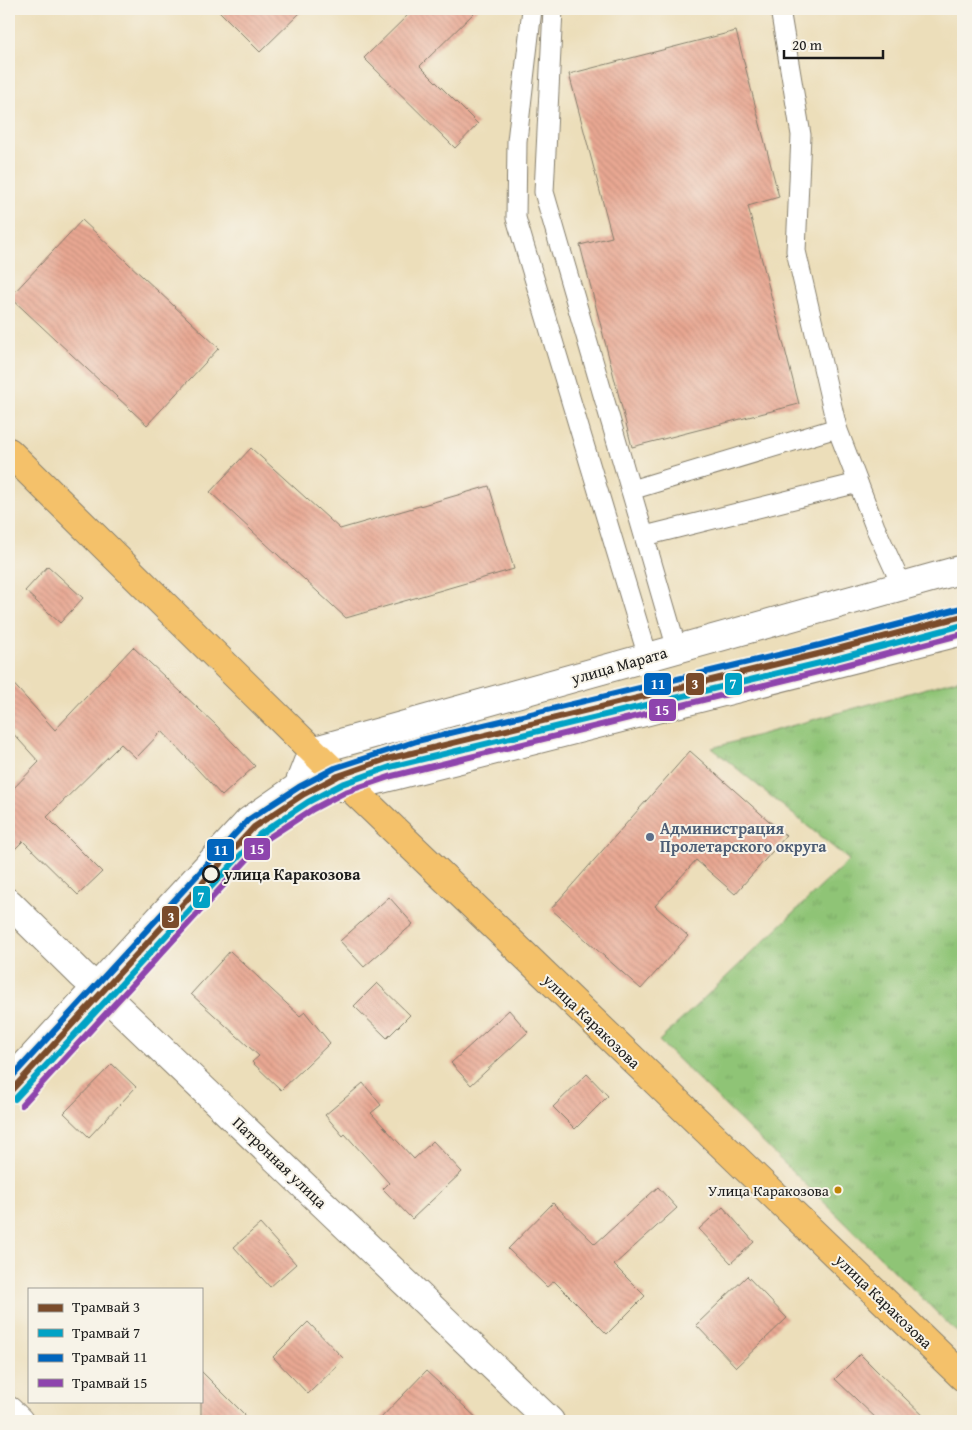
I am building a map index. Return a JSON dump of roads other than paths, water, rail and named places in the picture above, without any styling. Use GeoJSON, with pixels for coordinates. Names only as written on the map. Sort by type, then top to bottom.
{"type":"FeatureCollection","features":[{"type":"Feature","properties":{"kind":"main road","name":"улица Каракозова"},"geometry":{"type":"LineString","coordinates":[[9,452],[350,788],[963,1377]]}},
{"type":"Feature","properties":{"kind":"street","name":"улица Марата"},"geometry":{"type":"LineString","coordinates":[[312,751],[963,569]]}},
{"type":"Feature","properties":{"kind":"street"},"geometry":{"type":"LineString","coordinates":[[298,787],[350,788],[963,631]]}},
{"type":"Feature","properties":{"kind":"street"},"geometry":{"type":"LineString","coordinates":[[9,1083],[250,821],[298,787],[312,751]]}},
{"type":"Feature","properties":{"kind":"street","name":"Патронная улица"},"geometry":{"type":"LineString","coordinates":[[9,903],[550,1421]]}},
{"type":"Feature","properties":{"kind":"street"},"geometry":{"type":"LineString","coordinates":[[9,1411],[19,1421]]}},
{"type":"Feature","properties":{"kind":"lane"},"geometry":{"type":"LineString","coordinates":[[532,9],[517,141],[516,218],[648,657]]}},
{"type":"Feature","properties":{"kind":"lane"},"geometry":{"type":"LineString","coordinates":[[553,9],[544,192],[677,649]]}},
{"type":"Feature","properties":{"kind":"lane"},"geometry":{"type":"LineString","coordinates":[[780,9],[801,135],[796,251],[837,428],[875,527],[902,586]]}},
{"type":"Feature","properties":{"kind":"lane"},"geometry":{"type":"LineString","coordinates":[[631,490],[837,428]]}},
{"type":"Feature","properties":{"kind":"lane"},"geometry":{"type":"LineString","coordinates":[[645,536],[858,482]]}},
{"type":"Feature","properties":{"kind":"tram line","name":"11"},"geometry":{"type":"LineString","coordinates":[[9,1080],[248,820],[299,787],[335,768],[417,741],[820,645],[961,608]]}},
{"type":"Feature","properties":{"kind":"tram line","name":"3"},"geometry":{"type":"LineString","coordinates":[[9,1093],[254,827],[304,794],[338,776],[387,759],[822,653],[963,616]]}},
{"type":"Feature","properties":{"kind":"tram line","name":"7"},"geometry":{"type":"LineString","coordinates":[[15,1099],[260,834],[308,802],[342,784],[390,767],[824,662],[963,625]]}},
{"type":"Feature","properties":{"kind":"tram line","name":"15"},"geometry":{"type":"LineString","coordinates":[[22,1105],[265,840],[313,809],[345,792],[392,776],[826,670],[963,634]]}},
{"type":"Feature","properties":{"kind":"place","name":"Администрация Пролетарского округа"},"geometry":{"type":"Point","coordinates":[650,837]}},
{"type":"Feature","properties":{"kind":"place","name":"улица Каракозова"},"geometry":{"type":"Point","coordinates":[211,874]}},
{"type":"Feature","properties":{"kind":"place","name":"Улица Каракозова"},"geometry":{"type":"Point","coordinates":[838,1190]}}]}
